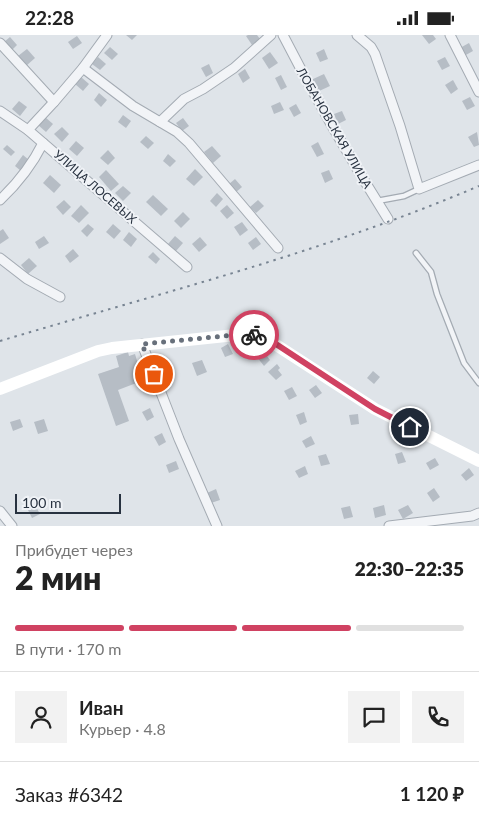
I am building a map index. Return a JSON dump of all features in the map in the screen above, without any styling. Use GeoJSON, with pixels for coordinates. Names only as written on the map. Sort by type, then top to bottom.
{"type":"FeatureCollection","features":[{"type":"Feature","properties":{"kind":"main road"},"geometry":{"type":"LineString","coordinates":[[0,389],[98,351],[142,344],[245,334],[254,335],[268,339],[375,409],[479,461]]}},
{"type":"Feature","properties":{"kind":"street"},"geometry":{"type":"LineString","coordinates":[[160,122],[184,99],[203,89],[234,68],[271,35]]}},
{"type":"Feature","properties":{"kind":"street","name":"ЛОБАНОВСКАЯ УЛИЦА"},"geometry":{"type":"LineString","coordinates":[[283,35],[307,83],[388,219]]}},
{"type":"Feature","properties":{"kind":"street"},"geometry":{"type":"LineString","coordinates":[[357,35],[371,47],[375,54],[419,189],[479,165]]}},
{"type":"Feature","properties":{"kind":"street"},"geometry":{"type":"LineString","coordinates":[[450,35],[479,91]]}},
{"type":"Feature","properties":{"kind":"street"},"geometry":{"type":"LineString","coordinates":[[28,130],[83,68],[101,37]]}},
{"type":"Feature","properties":{"kind":"street"},"geometry":{"type":"LineString","coordinates":[[0,43],[54,102]]}},
{"type":"Feature","properties":{"kind":"street"},"geometry":{"type":"LineString","coordinates":[[83,68],[134,106],[177,132],[189,143],[278,248]]}},
{"type":"Feature","properties":{"kind":"street","name":"УЛИЦА ЛОСЕВЫХ"},"geometry":{"type":"LineString","coordinates":[[0,111],[28,130],[187,267]]}},
{"type":"Feature","properties":{"kind":"street"},"geometry":{"type":"LineString","coordinates":[[0,199],[16,185],[29,169],[43,143]]}},
{"type":"Feature","properties":{"kind":"street"},"geometry":{"type":"LineString","coordinates":[[0,258],[27,279],[60,297]]}},
{"type":"Feature","properties":{"kind":"street"},"geometry":{"type":"LineString","coordinates":[[142,344],[179,439],[217,526]]}},
{"type":"Feature","properties":{"kind":"street"},"geometry":{"type":"LineString","coordinates":[[0,511],[12,526]]}},
{"type":"Feature","properties":{"kind":"street"},"geometry":{"type":"LineString","coordinates":[[389,526],[475,514]]}},
{"type":"Feature","properties":{"kind":"street"},"geometry":{"type":"LineString","coordinates":[[463,526],[475,514]]}},
{"type":"Feature","properties":{"kind":"lane"},"geometry":{"type":"LineString","coordinates":[[377,201],[404,196],[419,189]]}},
{"type":"Feature","properties":{"kind":"lane"},"geometry":{"type":"LineString","coordinates":[[416,253],[431,272],[460,357],[479,383]]}},
{"type":"Feature","properties":{"kind":"building"},"geometry":{"type":"Polygon","coordinates":[[[126,35],[137,35],[132,40],[126,35]]]}},
{"type":"Feature","properties":{"kind":"building"},"geometry":{"type":"Polygon","coordinates":[[[257,35],[260,39],[252,45],[246,36],[257,35]]]}},
{"type":"Feature","properties":{"kind":"building"},"geometry":{"type":"Polygon","coordinates":[[[422,35],[433,35],[436,39],[429,44],[422,35]]]}},
{"type":"Feature","properties":{"kind":"building"},"geometry":{"type":"Polygon","coordinates":[[[77,36],[82,43],[73,49],[68,42],[77,36]]]}},
{"type":"Feature","properties":{"kind":"building"},"geometry":{"type":"Polygon","coordinates":[[[10,37],[17,45],[11,51],[4,42],[10,37]]]}},
{"type":"Feature","properties":{"kind":"building"},"geometry":{"type":"Polygon","coordinates":[[[469,43],[473,51],[464,56],[460,48],[469,43]]]}},
{"type":"Feature","properties":{"kind":"building"},"geometry":{"type":"Polygon","coordinates":[[[110,47],[118,54],[112,60],[104,53],[110,47]]]}},
{"type":"Feature","properties":{"kind":"building"},"geometry":{"type":"Polygon","coordinates":[[[27,49],[35,58],[26,66],[18,56],[27,49]]]}},
{"type":"Feature","properties":{"kind":"building"},"geometry":{"type":"Polygon","coordinates":[[[324,49],[328,59],[320,62],[316,53],[324,49]]]}},
{"type":"Feature","properties":{"kind":"building"},"geometry":{"type":"Polygon","coordinates":[[[270,52],[278,63],[269,69],[262,58],[270,52]]]}},
{"type":"Feature","properties":{"kind":"building"},"geometry":{"type":"Polygon","coordinates":[[[98,57],[106,64],[100,70],[92,64],[98,57]]]}},
{"type":"Feature","properties":{"kind":"building"},"geometry":{"type":"Polygon","coordinates":[[[445,57],[450,66],[442,70],[437,61],[445,57]]]}},
{"type":"Feature","properties":{"kind":"building"},"geometry":{"type":"Polygon","coordinates":[[[209,64],[213,73],[206,77],[201,68],[209,64]]]}},
{"type":"Feature","properties":{"kind":"building"},"geometry":{"type":"Polygon","coordinates":[[[245,69],[250,78],[243,83],[238,74],[245,69]]]}},
{"type":"Feature","properties":{"kind":"building"},"geometry":{"type":"Polygon","coordinates":[[[324,74],[330,86],[317,92],[311,80],[324,74]]]}},
{"type":"Feature","properties":{"kind":"building"},"geometry":{"type":"Polygon","coordinates":[[[281,75],[287,87],[281,90],[275,78],[281,75]]]}},
{"type":"Feature","properties":{"kind":"building"},"geometry":{"type":"Polygon","coordinates":[[[81,77],[89,84],[83,91],[75,84],[81,77]]]}},
{"type":"Feature","properties":{"kind":"building"},"geometry":{"type":"Polygon","coordinates":[[[453,80],[458,89],[451,94],[445,85],[453,80]]]}},
{"type":"Feature","properties":{"kind":"building"},"geometry":{"type":"Polygon","coordinates":[[[99,93],[107,100],[101,107],[94,100],[99,93]]]}},
{"type":"Feature","properties":{"kind":"building"},"geometry":{"type":"Polygon","coordinates":[[[470,97],[475,106],[467,110],[462,101],[470,97]]]}},
{"type":"Feature","properties":{"kind":"building"},"geometry":{"type":"Polygon","coordinates":[[[19,101],[27,107],[20,116],[12,109],[19,101]]]}},
{"type":"Feature","properties":{"kind":"building"},"geometry":{"type":"Polygon","coordinates":[[[280,102],[284,110],[274,114],[271,106],[280,102]]]}},
{"type":"Feature","properties":{"kind":"building"},"geometry":{"type":"Polygon","coordinates":[[[296,104],[301,113],[294,117],[289,108],[296,104]]]}},
{"type":"Feature","properties":{"kind":"building"},"geometry":{"type":"Polygon","coordinates":[[[342,111],[346,120],[338,124],[334,114],[342,111]]]}},
{"type":"Feature","properties":{"kind":"building"},"geometry":{"type":"Polygon","coordinates":[[[123,115],[131,121],[126,128],[118,122],[123,115]]]}},
{"type":"Feature","properties":{"kind":"building"},"geometry":{"type":"Polygon","coordinates":[[[45,117],[53,124],[46,132],[38,125],[45,117]]]}},
{"type":"Feature","properties":{"kind":"building"},"geometry":{"type":"Polygon","coordinates":[[[183,118],[189,126],[182,131],[176,123],[183,118]]]}},
{"type":"Feature","properties":{"kind":"building"},"geometry":{"type":"Polygon","coordinates":[[[62,127],[69,134],[62,142],[54,134],[62,127]]]}},
{"type":"Feature","properties":{"kind":"building"},"geometry":{"type":"Polygon","coordinates":[[[477,132],[479,145],[474,147],[468,137],[477,132]]]}},
{"type":"Feature","properties":{"kind":"building"},"geometry":{"type":"Polygon","coordinates":[[[146,136],[154,143],[148,149],[140,142],[146,136]]]}},
{"type":"Feature","properties":{"kind":"building"},"geometry":{"type":"Polygon","coordinates":[[[76,141],[84,148],[77,156],[69,149],[76,141]]]}},
{"type":"Feature","properties":{"kind":"building"},"geometry":{"type":"Polygon","coordinates":[[[318,142],[324,154],[317,157],[311,146],[318,142]]]}},
{"type":"Feature","properties":{"kind":"building"},"geometry":{"type":"Polygon","coordinates":[[[7,145],[15,152],[11,156],[3,149],[7,145]]]}},
{"type":"Feature","properties":{"kind":"building"},"geometry":{"type":"Polygon","coordinates":[[[212,146],[221,156],[213,163],[204,152],[212,146]]]}},
{"type":"Feature","properties":{"kind":"building"},"geometry":{"type":"Polygon","coordinates":[[[108,150],[115,158],[108,165],[100,158],[108,150]]]}},
{"type":"Feature","properties":{"kind":"building"},"geometry":{"type":"Polygon","coordinates":[[[168,154],[176,161],[170,167],[163,161],[168,154]]]}},
{"type":"Feature","properties":{"kind":"building"},"geometry":{"type":"Polygon","coordinates":[[[23,155],[29,160],[21,171],[15,166],[23,155]]]}},
{"type":"Feature","properties":{"kind":"building"},"geometry":{"type":"Polygon","coordinates":[[[195,169],[203,177],[194,186],[186,179],[195,169]]]}},
{"type":"Feature","properties":{"kind":"building"},"geometry":{"type":"Polygon","coordinates":[[[106,170],[119,184],[111,191],[99,177],[106,170]]]}},
{"type":"Feature","properties":{"kind":"building"},"geometry":{"type":"Polygon","coordinates":[[[329,170],[333,179],[325,183],[321,173],[329,170]]]}},
{"type":"Feature","properties":{"kind":"building"},"geometry":{"type":"Polygon","coordinates":[[[50,175],[61,185],[54,193],[43,183],[50,175]]]}},
{"type":"Feature","properties":{"kind":"building"},"geometry":{"type":"Polygon","coordinates":[[[235,179],[242,187],[235,193],[229,184],[235,179]]]}},
{"type":"Feature","properties":{"kind":"building"},"geometry":{"type":"Polygon","coordinates":[[[123,186],[131,193],[123,201],[115,193],[123,186]]]}},
{"type":"Feature","properties":{"kind":"building"},"geometry":{"type":"Polygon","coordinates":[[[217,193],[223,199],[216,207],[210,201],[217,193]]]}},
{"type":"Feature","properties":{"kind":"building"},"geometry":{"type":"Polygon","coordinates":[[[153,195],[168,209],[161,216],[146,202],[153,195]]]}},
{"type":"Feature","properties":{"kind":"building"},"geometry":{"type":"Polygon","coordinates":[[[64,200],[71,207],[63,215],[56,207],[64,200]]]}},
{"type":"Feature","properties":{"kind":"building"},"geometry":{"type":"Polygon","coordinates":[[[258,200],[264,206],[256,213],[250,207],[258,200]]]}},
{"type":"Feature","properties":{"kind":"building"},"geometry":{"type":"Polygon","coordinates":[[[81,205],[89,213],[79,223],[71,216],[81,205]]]}},
{"type":"Feature","properties":{"kind":"building"},"geometry":{"type":"Polygon","coordinates":[[[227,205],[234,213],[227,219],[220,211],[227,205]]]}},
{"type":"Feature","properties":{"kind":"building"},"geometry":{"type":"Polygon","coordinates":[[[183,212],[190,219],[181,228],[174,221],[183,212]]]}},
{"type":"Feature","properties":{"kind":"building"},"geometry":{"type":"Polygon","coordinates":[[[242,222],[248,230],[240,236],[234,227],[242,222]]]}},
{"type":"Feature","properties":{"kind":"building"},"geometry":{"type":"Polygon","coordinates":[[[88,224],[94,229],[87,237],[81,231],[88,224]]]}},
{"type":"Feature","properties":{"kind":"building"},"geometry":{"type":"Polygon","coordinates":[[[113,224],[121,231],[114,239],[106,232],[113,224]]]}},
{"type":"Feature","properties":{"kind":"building"},"geometry":{"type":"Polygon","coordinates":[[[3,229],[9,238],[0,244],[0,231],[3,229]]]}},
{"type":"Feature","properties":{"kind":"building"},"geometry":{"type":"Polygon","coordinates":[[[129,232],[137,239],[131,247],[123,240],[129,232]]]}},
{"type":"Feature","properties":{"kind":"building"},"geometry":{"type":"Polygon","coordinates":[[[44,236],[49,243],[39,249],[35,242],[44,236]]]}},
{"type":"Feature","properties":{"kind":"building"},"geometry":{"type":"Polygon","coordinates":[[[175,236],[183,243],[176,251],[168,244],[175,236]]]}},
{"type":"Feature","properties":{"kind":"building"},"geometry":{"type":"Polygon","coordinates":[[[200,237],[207,245],[199,252],[192,244],[200,237]]]}},
{"type":"Feature","properties":{"kind":"building"},"geometry":{"type":"Polygon","coordinates":[[[256,237],[261,244],[253,250],[248,243],[256,237]]]}},
{"type":"Feature","properties":{"kind":"building"},"geometry":{"type":"Polygon","coordinates":[[[73,249],[79,256],[70,263],[65,256],[73,249]]]}},
{"type":"Feature","properties":{"kind":"building"},"geometry":{"type":"Polygon","coordinates":[[[153,252],[160,259],[156,264],[148,257],[153,252]]]}},
{"type":"Feature","properties":{"kind":"building"},"geometry":{"type":"Polygon","coordinates":[[[29,258],[37,266],[28,274],[21,265],[29,258]]]}},
{"type":"Feature","properties":{"kind":"building"},"geometry":{"type":"Polygon","coordinates":[[[228,344],[233,354],[225,357],[221,348],[228,344]]]}},
{"type":"Feature","properties":{"kind":"building"},"geometry":{"type":"Polygon","coordinates":[[[128,352],[129,356],[135,354],[141,374],[137,376],[139,382],[118,390],[129,421],[116,426],[98,374],[119,367],[116,356],[128,352]]]}},
{"type":"Feature","properties":{"kind":"building"},"geometry":{"type":"Polygon","coordinates":[[[264,352],[270,360],[264,366],[257,357],[264,352]]]}},
{"type":"Feature","properties":{"kind":"building"},"geometry":{"type":"Polygon","coordinates":[[[202,360],[207,372],[197,376],[192,363],[202,360]]]}},
{"type":"Feature","properties":{"kind":"building"},"geometry":{"type":"Polygon","coordinates":[[[277,364],[280,368],[278,370],[282,375],[276,380],[268,372],[277,364]]]}},
{"type":"Feature","properties":{"kind":"building"},"geometry":{"type":"Polygon","coordinates":[[[373,371],[380,377],[374,384],[367,378],[373,371]]]}},
{"type":"Feature","properties":{"kind":"building"},"geometry":{"type":"Polygon","coordinates":[[[316,385],[322,393],[315,398],[309,390],[316,385]]]}},
{"type":"Feature","properties":{"kind":"building"},"geometry":{"type":"Polygon","coordinates":[[[292,387],[297,396],[289,400],[284,391],[292,387]]]}},
{"type":"Feature","properties":{"kind":"building"},"geometry":{"type":"Polygon","coordinates":[[[150,408],[154,417],[147,421],[142,412],[150,408]]]}},
{"type":"Feature","properties":{"kind":"building"},"geometry":{"type":"Polygon","coordinates":[[[304,412],[307,422],[300,425],[296,415],[304,412]]]}},
{"type":"Feature","properties":{"kind":"building"},"geometry":{"type":"Polygon","coordinates":[[[358,414],[359,424],[351,425],[349,415],[358,414]]]}},
{"type":"Feature","properties":{"kind":"building"},"geometry":{"type":"Polygon","coordinates":[[[20,419],[23,427],[13,431],[10,422],[20,419]]]}},
{"type":"Feature","properties":{"kind":"building"},"geometry":{"type":"Polygon","coordinates":[[[44,419],[48,431],[38,434],[34,422],[44,419]]]}},
{"type":"Feature","properties":{"kind":"building"},"geometry":{"type":"Polygon","coordinates":[[[162,433],[166,442],[159,446],[154,437],[162,433]]]}},
{"type":"Feature","properties":{"kind":"building"},"geometry":{"type":"Polygon","coordinates":[[[311,436],[315,444],[306,448],[302,441],[311,436]]]}},
{"type":"Feature","properties":{"kind":"building"},"geometry":{"type":"Polygon","coordinates":[[[402,452],[406,462],[398,464],[395,454],[402,452]]]}},
{"type":"Feature","properties":{"kind":"building"},"geometry":{"type":"Polygon","coordinates":[[[326,454],[330,464],[321,466],[318,456],[326,454]]]}},
{"type":"Feature","properties":{"kind":"building"},"geometry":{"type":"Polygon","coordinates":[[[435,458],[439,465],[430,470],[426,463],[435,458]]]}},
{"type":"Feature","properties":{"kind":"building"},"geometry":{"type":"Polygon","coordinates":[[[176,461],[179,469],[169,473],[166,465],[176,461]]]}},
{"type":"Feature","properties":{"kind":"building"},"geometry":{"type":"Polygon","coordinates":[[[305,466],[308,474],[299,478],[295,471],[305,466]]]}},
{"type":"Feature","properties":{"kind":"building"},"geometry":{"type":"Polygon","coordinates":[[[469,468],[474,475],[466,481],[461,475],[469,468]]]}},
{"type":"Feature","properties":{"kind":"building"},"geometry":{"type":"Polygon","coordinates":[[[434,488],[440,497],[433,502],[427,493],[434,488]]]}},
{"type":"Feature","properties":{"kind":"building"},"geometry":{"type":"Polygon","coordinates":[[[216,489],[220,500],[211,503],[207,493],[216,489]]]}},
{"type":"Feature","properties":{"kind":"building"},"geometry":{"type":"Polygon","coordinates":[[[35,505],[40,514],[32,518],[27,508],[35,505]]]}},
{"type":"Feature","properties":{"kind":"building"},"geometry":{"type":"Polygon","coordinates":[[[384,505],[386,515],[375,518],[373,508],[384,505]]]}},
{"type":"Feature","properties":{"kind":"building"},"geometry":{"type":"Polygon","coordinates":[[[408,505],[413,513],[403,519],[398,510],[408,505]]]}},
{"type":"Feature","properties":{"kind":"building"},"geometry":{"type":"Polygon","coordinates":[[[350,506],[353,517],[344,519],[341,508],[350,506]]]}},
{"type":"Feature","properties":{"kind":"railway"},"geometry":{"type":"LineString","coordinates":[[0,341],[302,251],[421,210],[479,186]]}},
{"type":"Feature","properties":{"kind":"way so far"},"geometry":{"type":"LineString","coordinates":[[154,374],[142,344],[245,334],[254,335]]}},
{"type":"Feature","properties":{"kind":"route"},"geometry":{"type":"LineString","coordinates":[[254,335],[268,339],[375,409],[410,427]]}}]}
